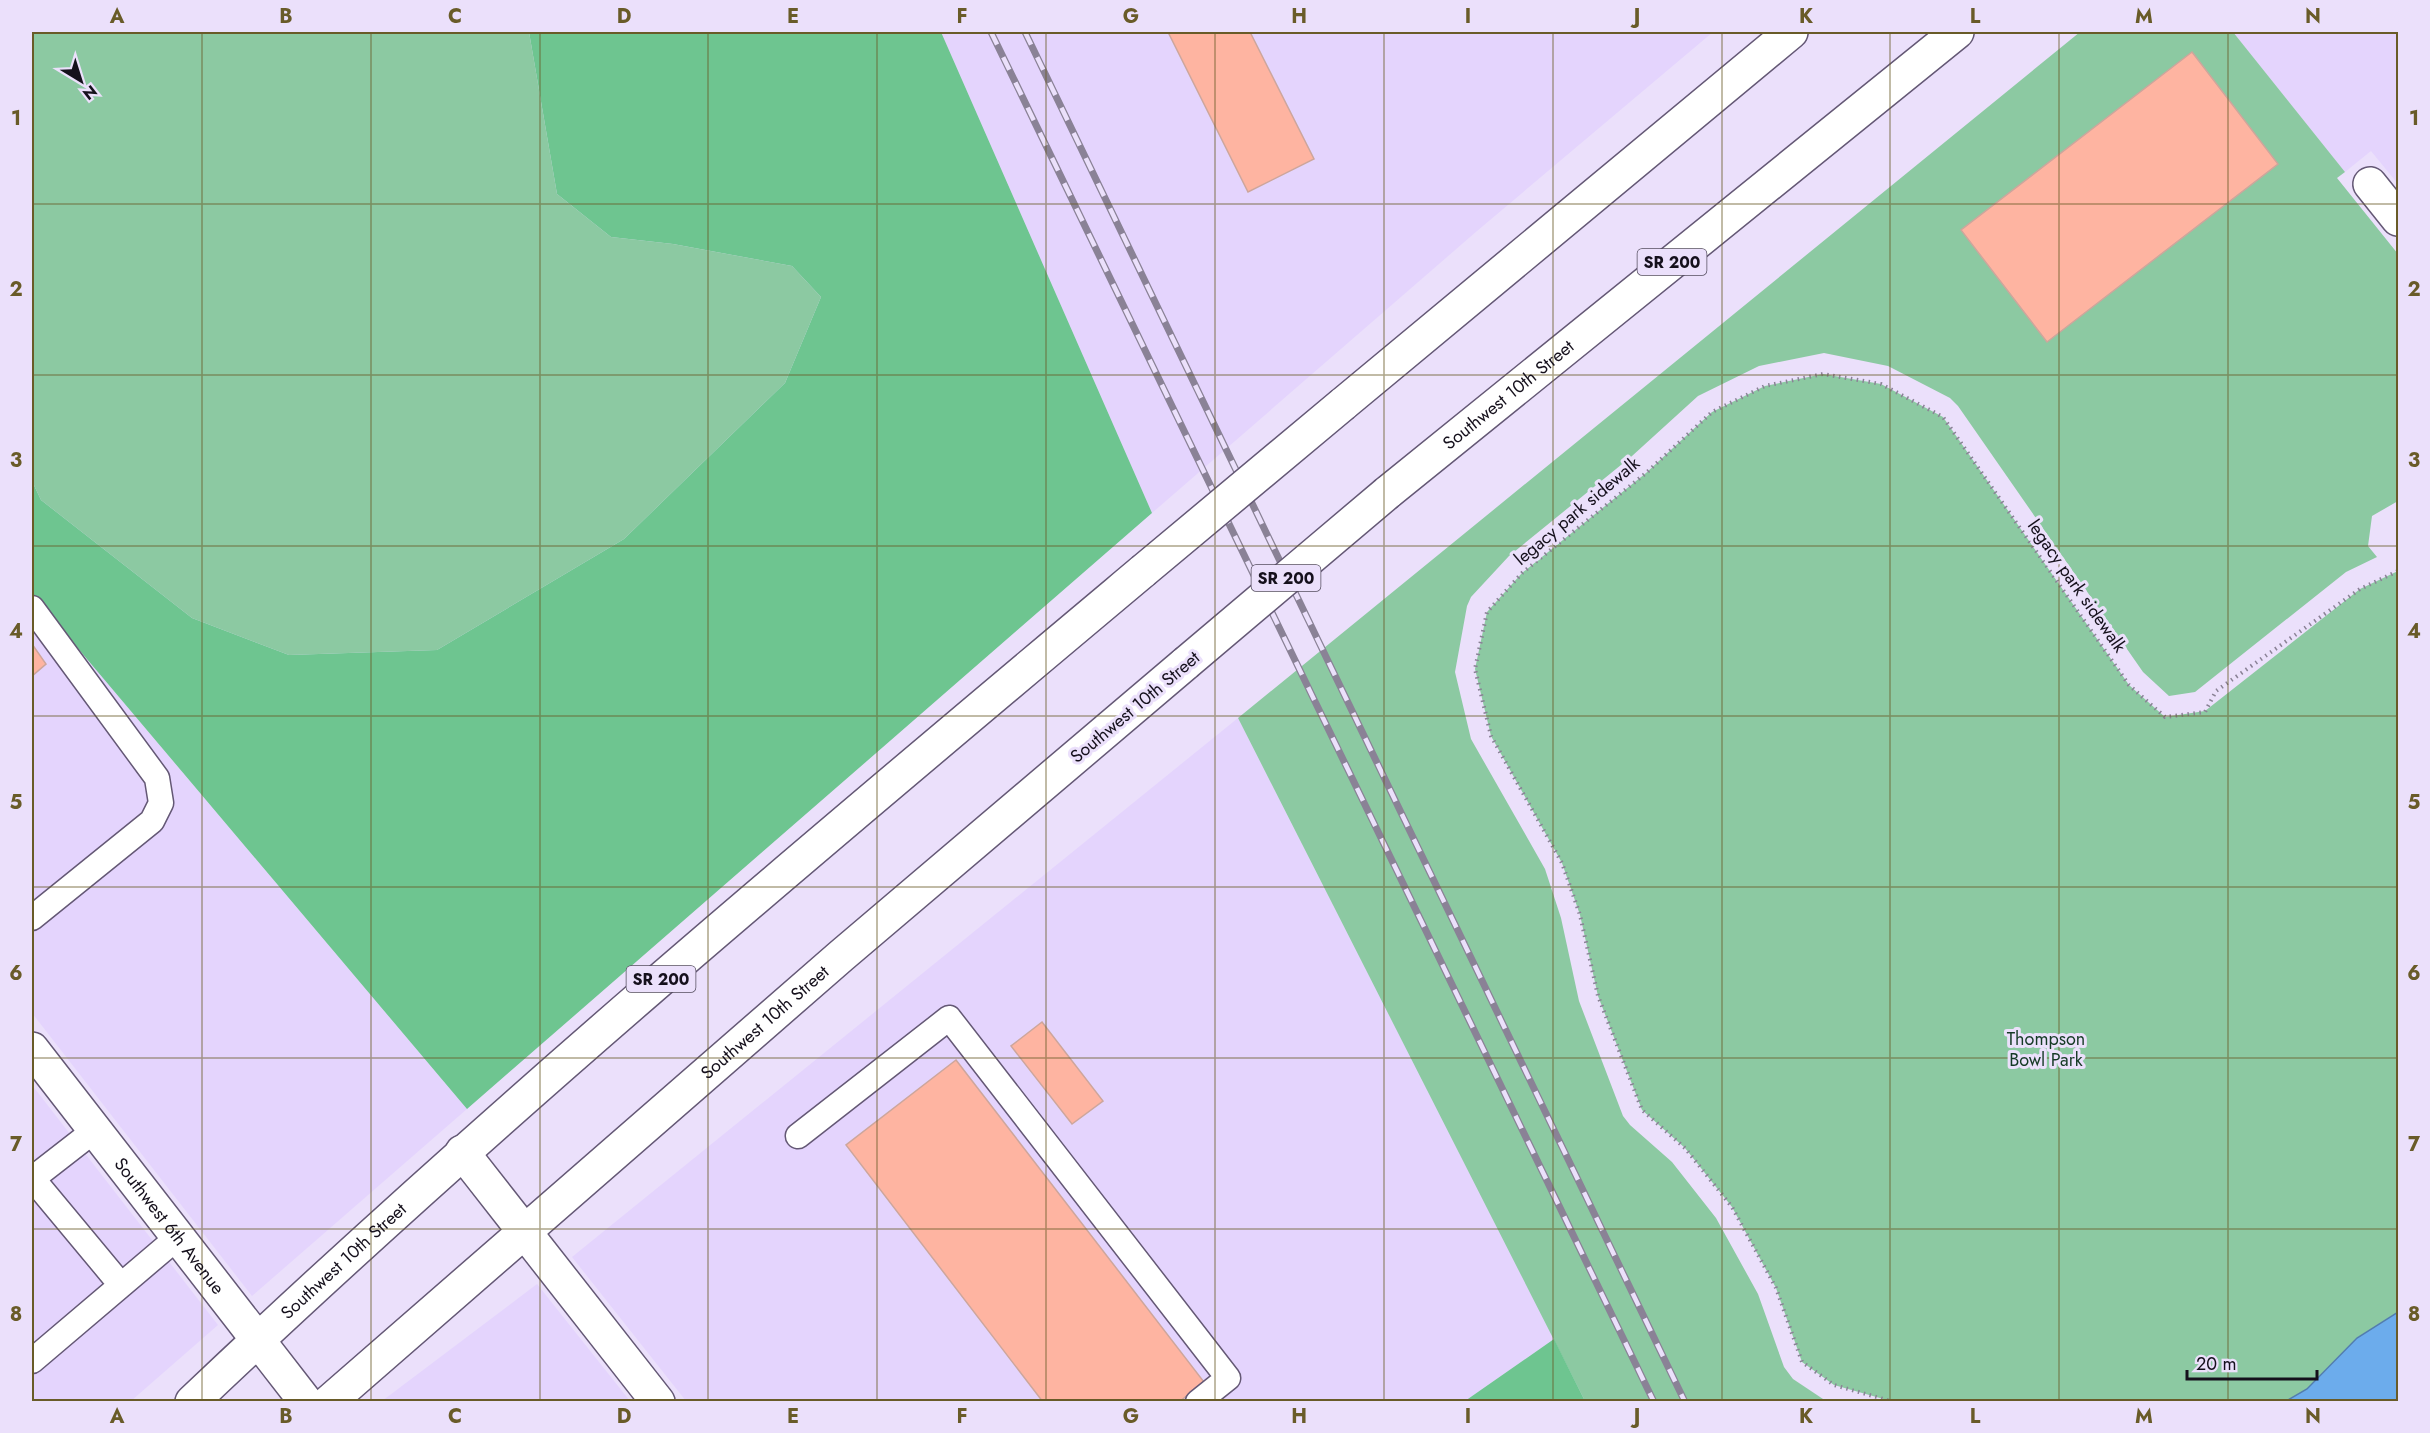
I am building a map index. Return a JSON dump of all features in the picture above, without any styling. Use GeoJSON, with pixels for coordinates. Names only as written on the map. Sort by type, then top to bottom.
{"type":"FeatureCollection","features":[{"type":"Feature","properties":{"kind":"main road","name":"Southwest 10th Street"},"geometry":{"type":"LineString","coordinates":[[192,1401],[462,1152],[771,883],[1791,32]]}},
{"type":"Feature","properties":{"kind":"main road","name":"Southwest 10th Street"},"geometry":{"type":"LineString","coordinates":[[329,1401],[841,956],[1387,493],[1957,32]]}},
{"type":"Feature","properties":{"kind":"main road"},"geometry":{"type":"LineString","coordinates":[[2370,184],[2398,219]]}},
{"type":"Feature","properties":{"kind":"main road","name":"Southwest 6th Avenue"},"geometry":{"type":"LineString","coordinates":[[32,1049],[306,1401]]}},
{"type":"Feature","properties":{"kind":"main road"},"geometry":{"type":"LineString","coordinates":[[462,1152],[658,1401]]}},
{"type":"Feature","properties":{"kind":"lane"},"geometry":{"type":"LineString","coordinates":[[32,608],[157,778],[161,803],[152,820],[32,918]]}},
{"type":"Feature","properties":{"kind":"lane"},"geometry":{"type":"LineString","coordinates":[[798,1136],[949,1018],[1228,1378],[1198,1401]]}},
{"type":"Feature","properties":{"kind":"lane"},"geometry":{"type":"LineString","coordinates":[[95,1130],[32,1179],[121,1285]]}},
{"type":"Feature","properties":{"kind":"lane"},"geometry":{"type":"LineString","coordinates":[[32,1361],[178,1237]]}},
{"type":"Feature","properties":{"kind":"path","name":"legacy park sidewalk"},"geometry":{"type":"LineString","coordinates":[[1894,1401],[1834,1385],[1802,1362],[1776,1288],[1732,1207],[1686,1148],[1642,1110],[1598,996],[1580,915],[1562,863],[1491,736],[1475,669],[1487,612],[1522,573],[1646,473],[1712,412],[1765,386],[1823,374],[1881,384],[1943,417],[2129,685],[2164,717],[2205,712],[2217,691],[2226,684],[2360,589],[2398,571]]}},
{"type":"Feature","properties":{"kind":"shaded area"},"geometry":{"type":"Polygon","coordinates":[[[941,32],[1713,32],[1477,231],[1152,513],[941,32]]]}},
{"type":"Feature","properties":{"kind":"shaded area"},"geometry":{"type":"Polygon","coordinates":[[[2233,32],[2398,32],[2398,184],[2371,151],[2345,172],[2233,32]]]}},
{"type":"Feature","properties":{"kind":"shaded area"},"geometry":{"type":"Polygon","coordinates":[[[32,594],[467,1109],[252,1296],[32,1013],[32,594]]]}},
{"type":"Feature","properties":{"kind":"shaded area"},"geometry":{"type":"Polygon","coordinates":[[[1238,718],[1554,1339],[1465,1401],[686,1401],[572,1257],[1238,718]]]}},
{"type":"Feature","properties":{"kind":"shaded area"},"geometry":{"type":"Polygon","coordinates":[[[32,1085],[218,1325],[131,1401],[32,1401],[32,1085]]]}},
{"type":"Feature","properties":{"kind":"shaded area"},"geometry":{"type":"Polygon","coordinates":[[[537,1284],[630,1401],[382,1401],[537,1284]]]}},
{"type":"Feature","properties":{"kind":"green space"},"geometry":{"type":"Polygon","coordinates":[[[32,32],[529,32],[557,194],[611,237],[673,244],[792,266],[821,297],[785,383],[624,539],[437,650],[289,655],[192,618],[41,500],[32,481],[32,32]]]}},
{"type":"Feature","properties":{"kind":"green space"},"geometry":{"type":"Polygon","coordinates":[[[529,32],[941,32],[1152,513],[467,1109],[32,594],[32,481],[41,500],[192,618],[289,655],[437,650],[624,539],[785,383],[821,297],[792,266],[673,244],[611,237],[557,194],[529,32]]]}},
{"type":"Feature","properties":{"kind":"green space"},"geometry":{"type":"Polygon","coordinates":[[[2080,32],[2233,32],[2345,172],[2337,178],[2398,254],[2398,501],[2372,516],[2368,546],[2377,557],[2346,572],[2195,692],[2169,696],[2143,672],[1958,406],[1950,398],[1888,366],[1824,353],[1759,366],[1698,396],[1632,456],[1509,556],[1471,597],[1467,606],[1455,672],[1471,739],[1545,869],[1561,918],[1579,1001],[1623,1116],[1672,1162],[1716,1218],[1758,1294],[1784,1367],[1793,1379],[1826,1401],[1585,1401],[1238,718],[2080,32]]]}},
{"type":"Feature","properties":{"kind":"green space","name":"Thompson Bowl Park"},"geometry":{"type":"Polygon","coordinates":[[[1823,374],[1881,384],[1943,417],[2129,685],[2165,717],[2205,711],[2360,589],[2398,571],[2398,1312],[2357,1338],[2307,1389],[2286,1401],[1894,1402],[1834,1385],[1802,1362],[1776,1288],[1732,1207],[1685,1148],[1642,1110],[1598,996],[1580,915],[1562,863],[1491,736],[1475,669],[1487,612],[1522,573],[1646,473],[1712,412],[1765,386],[1823,374]]]}},
{"type":"Feature","properties":{"kind":"green space"},"geometry":{"type":"Polygon","coordinates":[[[1554,1339],[1585,1401],[1465,1401],[1554,1339]]]}},
{"type":"Feature","properties":{"kind":"water"},"geometry":{"type":"Polygon","coordinates":[[[2398,1312],[2398,1401],[2286,1401],[2307,1389],[2357,1338],[2398,1312]]]}},
{"type":"Feature","properties":{"kind":"building"},"geometry":{"type":"Polygon","coordinates":[[[1168,32],[1250,32],[1314,159],[1248,192],[1168,32]]]}},
{"type":"Feature","properties":{"kind":"building"},"geometry":{"type":"Polygon","coordinates":[[[2192,52],[2278,164],[2047,342],[1961,230],[2192,52]]]}},
{"type":"Feature","properties":{"kind":"building"},"geometry":{"type":"Polygon","coordinates":[[[32,644],[46,664],[32,676],[32,644]]]}},
{"type":"Feature","properties":{"kind":"building"},"geometry":{"type":"Polygon","coordinates":[[[1042,1022],[1103,1101],[1072,1124],[1011,1046],[1042,1022]]]}},
{"type":"Feature","properties":{"kind":"building"},"geometry":{"type":"Polygon","coordinates":[[[956,1060],[1204,1382],[1179,1402],[1043,1402],[846,1145],[956,1060]]]}},
{"type":"Feature","properties":{"kind":"railway"},"geometry":{"type":"LineString","coordinates":[[991,32],[1654,1402]]}},
{"type":"Feature","properties":{"kind":"railway"},"geometry":{"type":"LineString","coordinates":[[1025,32],[1685,1402]]}}]}
